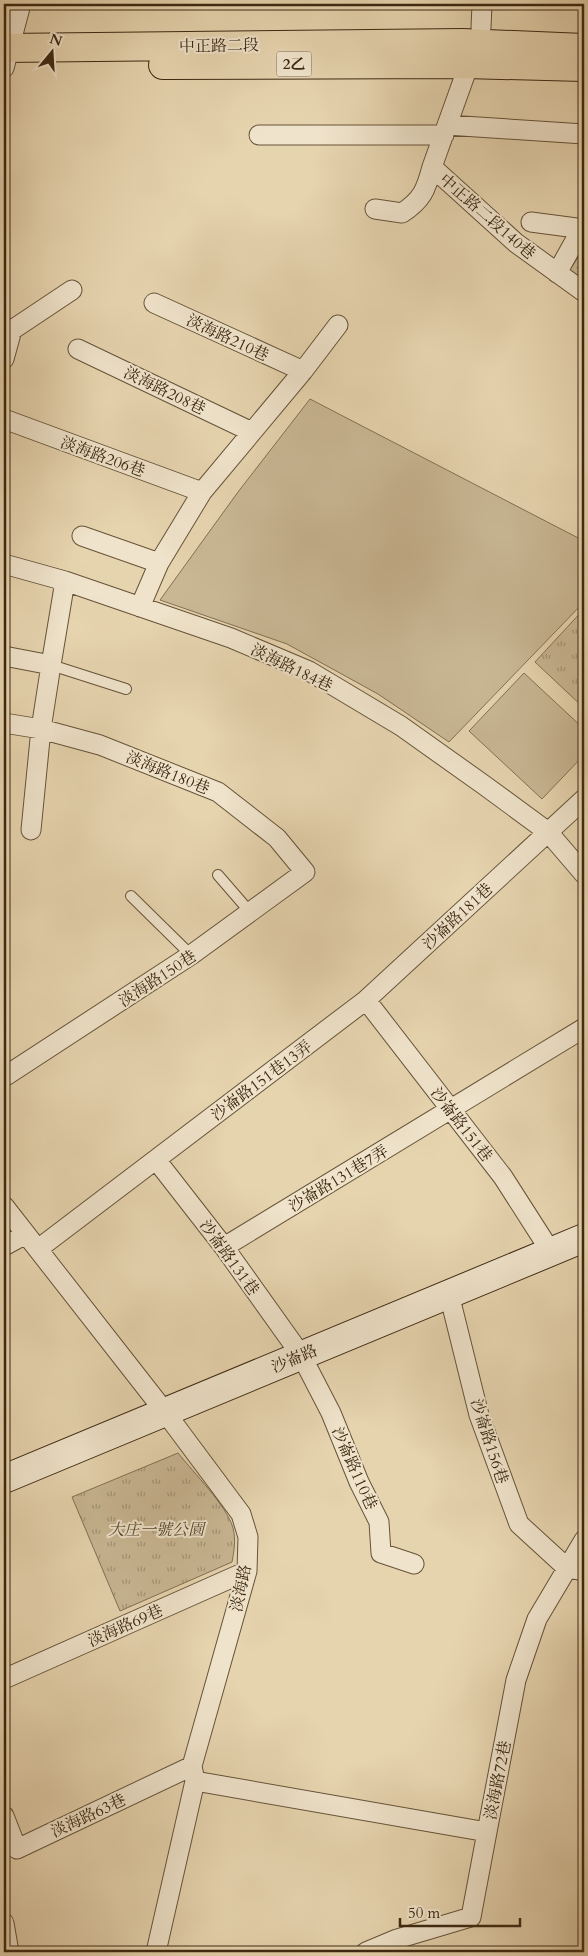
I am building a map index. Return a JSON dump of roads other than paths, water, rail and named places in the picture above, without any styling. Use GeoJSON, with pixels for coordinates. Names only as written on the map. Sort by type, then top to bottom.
{"type":"FeatureCollection","features":[{"type":"Feature","properties":{"kind":"main road","name":"中正路二段"},"geometry":{"type":"LineString","coordinates":[[5,59],[463,43],[584,48]]}},
{"type":"Feature","properties":{"kind":"main road","name":"中正路二段"},"geometry":{"type":"LineString","coordinates":[[5,59],[584,67]]}},
{"type":"Feature","properties":{"kind":"street"},"geometry":{"type":"LineString","coordinates":[[5,59],[21,4]]}},
{"type":"Feature","properties":{"kind":"street"},"geometry":{"type":"LineString","coordinates":[[481,28],[482,4]]}},
{"type":"Feature","properties":{"kind":"street","name":"中正路二段140巷"},"geometry":{"type":"LineString","coordinates":[[465,64],[465,75],[432,167],[516,243],[584,292]]}},
{"type":"Feature","properties":{"kind":"street"},"geometry":{"type":"LineString","coordinates":[[259,135],[445,130],[584,134]]}},
{"type":"Feature","properties":{"kind":"street"},"geometry":{"type":"LineString","coordinates":[[376,209],[402,213],[417,203],[428,181],[432,167]]}},
{"type":"Feature","properties":{"kind":"street"},"geometry":{"type":"LineString","coordinates":[[532,222],[583,228],[557,273]]}},
{"type":"Feature","properties":{"kind":"street"},"geometry":{"type":"LineString","coordinates":[[4,359],[12,330],[72,290]]}},
{"type":"Feature","properties":{"kind":"street","name":"淡海路210巷"},"geometry":{"type":"LineString","coordinates":[[154,303],[303,371]]}},
{"type":"Feature","properties":{"kind":"street"},"geometry":{"type":"LineString","coordinates":[[140,607],[159,563],[202,492],[303,371],[338,325]]}},
{"type":"Feature","properties":{"kind":"street","name":"淡海路208巷"},"geometry":{"type":"LineString","coordinates":[[78,349],[252,432]]}},
{"type":"Feature","properties":{"kind":"street","name":"淡海路206巷"},"geometry":{"type":"LineString","coordinates":[[4,419],[202,492]]}},
{"type":"Feature","properties":{"kind":"street"},"geometry":{"type":"LineString","coordinates":[[82,536],[159,563]]}},
{"type":"Feature","properties":{"kind":"street","name":"淡海路184巷"},"geometry":{"type":"LineString","coordinates":[[4,564],[65,581],[231,638],[309,671],[401,726],[548,832]]}},
{"type":"Feature","properties":{"kind":"street"},"geometry":{"type":"LineString","coordinates":[[31,830],[41,729],[65,581]]}},
{"type":"Feature","properties":{"kind":"street"},"geometry":{"type":"LineString","coordinates":[[4,656],[50,665]]}},
{"type":"Feature","properties":{"kind":"street","name":"淡海路180巷"},"geometry":{"type":"LineString","coordinates":[[4,723],[41,729],[100,745],[218,792],[277,838],[305,872]]}},
{"type":"Feature","properties":{"kind":"street","name":"沙崙路181巷"},"geometry":{"type":"LineString","coordinates":[[366,1000],[584,799]]}},
{"type":"Feature","properties":{"kind":"street"},"geometry":{"type":"LineString","coordinates":[[548,832],[584,874]]}},
{"type":"Feature","properties":{"kind":"street","name":"淡海路150巷"},"geometry":{"type":"LineString","coordinates":[[4,1077],[191,955],[305,872]]}},
{"type":"Feature","properties":{"kind":"street","name":"沙崙路151巷"},"geometry":{"type":"LineString","coordinates":[[366,1000],[503,1177],[551,1252]]}},
{"type":"Feature","properties":{"kind":"street","name":"沙崙路151巷13弄"},"geometry":{"type":"LineString","coordinates":[[4,1246],[32,1241],[156,1160],[366,1000]]}},
{"type":"Feature","properties":{"kind":"street","name":"沙崙路131巷7弄"},"geometry":{"type":"LineString","coordinates":[[224,1247],[584,1028]]}},
{"type":"Feature","properties":{"kind":"street","name":"沙崙路131巷"},"geometry":{"type":"LineString","coordinates":[[156,1160],[224,1247],[301,1355]]}},
{"type":"Feature","properties":{"kind":"street","name":"淡海路"},"geometry":{"type":"LineString","coordinates":[[4,1206],[165,1412],[241,1514],[248,1537],[247,1571],[194,1774],[156,1952]]}},
{"type":"Feature","properties":{"kind":"street","name":"沙崙路"},"geometry":{"type":"LineString","coordinates":[[4,1479],[584,1238]]}},
{"type":"Feature","properties":{"kind":"street","name":"沙崙路156巷"},"geometry":{"type":"LineString","coordinates":[[449,1294],[479,1414],[519,1524],[576,1570]]}},
{"type":"Feature","properties":{"kind":"street","name":"沙崙路110巷"},"geometry":{"type":"LineString","coordinates":[[301,1355],[331,1413],[359,1482],[379,1522],[380,1553],[414,1564]]}},
{"type":"Feature","properties":{"kind":"street","name":"淡海路72巷"},"geometry":{"type":"LineString","coordinates":[[194,1774],[487,1832],[516,1680],[537,1619],[576,1570],[584,1540]]}},
{"type":"Feature","properties":{"kind":"street","name":"淡海路69巷"},"geometry":{"type":"LineString","coordinates":[[4,1679],[247,1571]]}},
{"type":"Feature","properties":{"kind":"street","name":"淡海路63巷"},"geometry":{"type":"LineString","coordinates":[[4,1816],[10,1853],[194,1774]]}},
{"type":"Feature","properties":{"kind":"street"},"geometry":{"type":"LineString","coordinates":[[366,1952],[397,1939],[471,1917],[487,1832]]}},
{"type":"Feature","properties":{"kind":"street"},"geometry":{"type":"LineString","coordinates":[[4,1923],[9,1952]]}},
{"type":"Feature","properties":{"kind":"lane"},"geometry":{"type":"LineString","coordinates":[[50,665],[126,689]]}},
{"type":"Feature","properties":{"kind":"lane"},"geometry":{"type":"LineString","coordinates":[[218,875],[250,912]]}},
{"type":"Feature","properties":{"kind":"lane"},"geometry":{"type":"LineString","coordinates":[[131,896],[191,955]]}},
{"type":"Feature","properties":{"kind":"park label","name":"大庄一號公園"},"geometry":{"type":"Point","coordinates":[156,1529]}}]}
